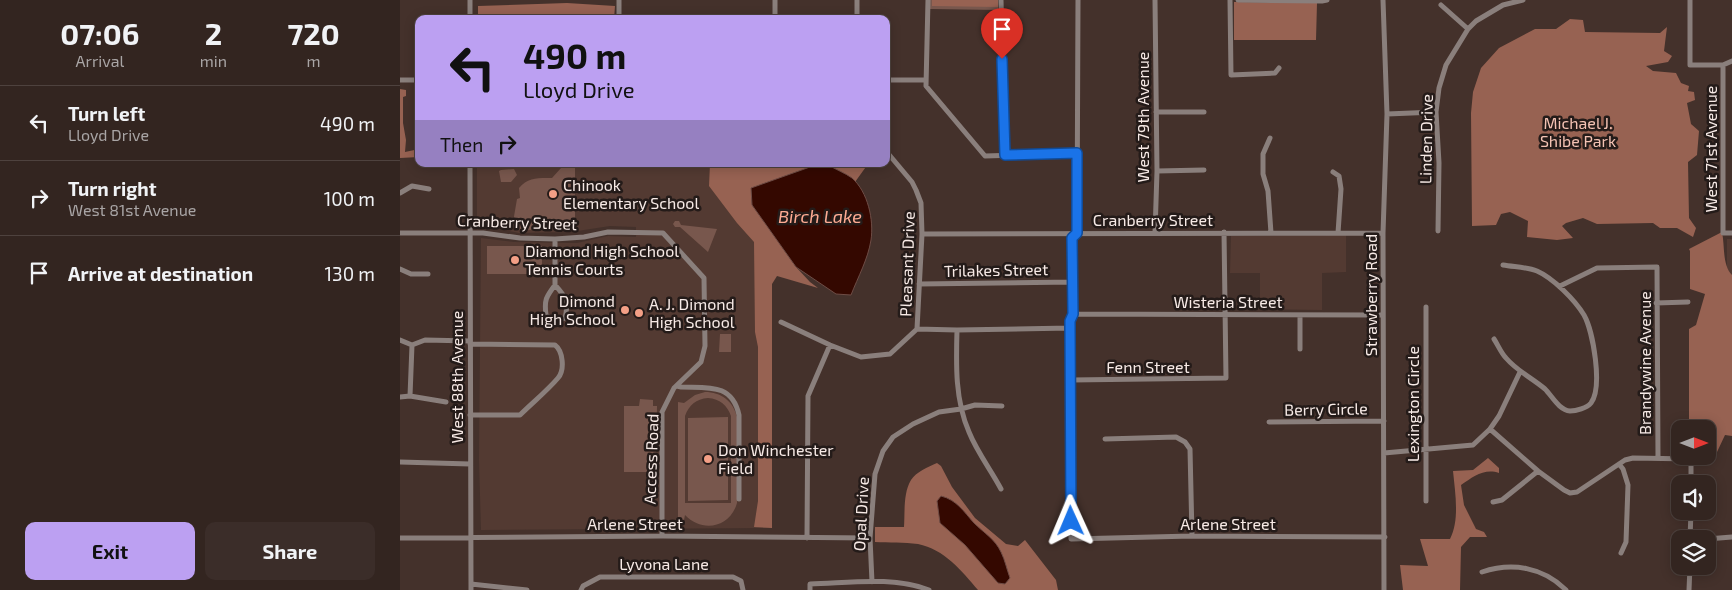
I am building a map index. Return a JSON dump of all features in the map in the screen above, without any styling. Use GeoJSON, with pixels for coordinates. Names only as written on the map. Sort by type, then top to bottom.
{"type":"FeatureCollection","features":[{"type":"Feature","properties":{"kind":"street"},"geometry":{"type":"LineString","coordinates":[[470,0],[470,15]]}},
{"type":"Feature","properties":{"kind":"street"},"geometry":{"type":"LineString","coordinates":[[619,0],[619,15]]}},
{"type":"Feature","properties":{"kind":"street"},"geometry":{"type":"LineString","coordinates":[[775,0],[775,15]]}},
{"type":"Feature","properties":{"kind":"street"},"geometry":{"type":"LineString","coordinates":[[857,0],[857,15]]}},
{"type":"Feature","properties":{"kind":"street"},"geometry":{"type":"LineString","coordinates":[[928,0],[926,86],[985,156],[1077,153]]}},
{"type":"Feature","properties":{"kind":"street"},"geometry":{"type":"LineString","coordinates":[[1001,0],[1005,155]]}},
{"type":"Feature","properties":{"kind":"street"},"geometry":{"type":"LineString","coordinates":[[1071,380],[1070,321],[1073,314],[1072,238],[1077,233],[1078,0]]}},
{"type":"Feature","properties":{"kind":"street","name":"West 79th Avenue"},"geometry":{"type":"LineString","coordinates":[[1155,0],[1157,172],[1155,233]]}},
{"type":"Feature","properties":{"kind":"street"},"geometry":{"type":"LineString","coordinates":[[1230,0],[1231,75],[1275,73],[1279,68]]}},
{"type":"Feature","properties":{"kind":"street"},"geometry":{"type":"LineString","coordinates":[[1238,0],[1327,0]]}},
{"type":"Feature","properties":{"kind":"street","name":"Strawberry Road"},"geometry":{"type":"LineString","coordinates":[[1384,0],[1386,114],[1383,316],[1384,590]]}},
{"type":"Feature","properties":{"kind":"street","name":"Linden Drive"},"geometry":{"type":"LineString","coordinates":[[1438,231],[1439,163],[1436,112],[1439,88],[1446,65],[1468,29],[1476,21],[1504,5],[1523,0]]}},
{"type":"Feature","properties":{"kind":"street"},"geometry":{"type":"LineString","coordinates":[[1690,0],[1690,66],[1723,65],[1732,61]]}},
{"type":"Feature","properties":{"kind":"street"},"geometry":{"type":"LineString","coordinates":[[1442,5],[1468,29]]}},
{"type":"Feature","properties":{"kind":"street","name":"West 71st Avenue"},"geometry":{"type":"LineString","coordinates":[[1723,65],[1723,233],[1732,233]]}},
{"type":"Feature","properties":{"kind":"street"},"geometry":{"type":"LineString","coordinates":[[400,80],[415,80]]}},
{"type":"Feature","properties":{"kind":"street"},"geometry":{"type":"LineString","coordinates":[[890,80],[925,80]]}},
{"type":"Feature","properties":{"kind":"street"},"geometry":{"type":"LineString","coordinates":[[1156,112],[1204,112]]}},
{"type":"Feature","properties":{"kind":"street"},"geometry":{"type":"LineString","coordinates":[[1386,114],[1436,112]]}},
{"type":"Feature","properties":{"kind":"street"},"geometry":{"type":"LineString","coordinates":[[1270,138],[1263,154],[1263,174],[1268,191],[1271,233]]}},
{"type":"Feature","properties":{"kind":"street","name":"Pleasant Drive"},"geometry":{"type":"LineString","coordinates":[[890,156],[916,190],[921,203],[922,234],[917,329]]}},
{"type":"Feature","properties":{"kind":"street","name":"West 88th Avenue"},"geometry":{"type":"LineString","coordinates":[[470,167],[471,587]]}},
{"type":"Feature","properties":{"kind":"street"},"geometry":{"type":"LineString","coordinates":[[1157,172],[1204,170]]}},
{"type":"Feature","properties":{"kind":"street"},"geometry":{"type":"LineString","coordinates":[[1333,172],[1339,176],[1341,189],[1338,233]]}},
{"type":"Feature","properties":{"kind":"street"},"geometry":{"type":"LineString","coordinates":[[400,193],[412,186],[429,189]]}},
{"type":"Feature","properties":{"kind":"street","name":"Cranberry Street"},"geometry":{"type":"LineString","coordinates":[[400,233],[483,233],[520,238],[555,239],[584,237],[608,232],[663,233]]}},
{"type":"Feature","properties":{"kind":"street"},"geometry":{"type":"LineString","coordinates":[[1224,232],[1224,314]]}},
{"type":"Feature","properties":{"kind":"street","name":"Access Road"},"geometry":{"type":"LineString","coordinates":[[662,536],[662,412],[677,386],[701,362],[705,346],[704,278],[663,233]]}},
{"type":"Feature","properties":{"kind":"street","name":"Cranberry Street"},"geometry":{"type":"LineString","coordinates":[[922,234],[1384,233]]}},
{"type":"Feature","properties":{"kind":"street"},"geometry":{"type":"LineString","coordinates":[[555,239],[555,285],[544,304],[546,315],[555,322],[565,318],[568,307],[564,295],[555,285]]}},
{"type":"Feature","properties":{"kind":"street"},"geometry":{"type":"LineString","coordinates":[[1494,339],[1504,357],[1520,372],[1545,389],[1560,406],[1569,411],[1582,409],[1591,404],[1596,389],[1597,372],[1594,347],[1584,315],[1560,286],[1537,271],[1504,265]]}},
{"type":"Feature","properties":{"kind":"street","name":"Brandywine Avenue"},"geometry":{"type":"LineString","coordinates":[[1560,286],[1596,268],[1657,267],[1658,458]]}},
{"type":"Feature","properties":{"kind":"street"},"geometry":{"type":"LineString","coordinates":[[400,269],[411,274],[428,274]]}},
{"type":"Feature","properties":{"kind":"street","name":"Trilakes Street"},"geometry":{"type":"LineString","coordinates":[[919,284],[1073,282]]}},
{"type":"Feature","properties":{"kind":"street"},"geometry":{"type":"LineString","coordinates":[[1656,303],[1688,302]]}},
{"type":"Feature","properties":{"kind":"street","name":"Lexington Circle"},"geometry":{"type":"LineString","coordinates":[[1426,306],[1426,501]]}},
{"type":"Feature","properties":{"kind":"street","name":"Wisteria Street"},"geometry":{"type":"LineString","coordinates":[[1073,314],[1383,316]]}},
{"type":"Feature","properties":{"kind":"street","name":"Fenn Street"},"geometry":{"type":"LineString","coordinates":[[1071,380],[1226,378],[1224,314]]}},
{"type":"Feature","properties":{"kind":"street"},"geometry":{"type":"LineString","coordinates":[[1300,315],[1300,349]]}},
{"type":"Feature","properties":{"kind":"street"},"geometry":{"type":"LineString","coordinates":[[782,322],[830,345],[861,357],[890,354],[917,329],[1070,328]]}},
{"type":"Feature","properties":{"kind":"street"},"geometry":{"type":"LineString","coordinates":[[957,330],[956,372],[961,409],[969,433],[1001,489]]}},
{"type":"Feature","properties":{"kind":"street"},"geometry":{"type":"LineString","coordinates":[[400,340],[412,344],[425,340],[554,345],[559,348],[561,369],[558,378],[520,414],[470,415]]}},
{"type":"Feature","properties":{"kind":"street"},"geometry":{"type":"LineString","coordinates":[[410,396],[412,344]]}},
{"type":"Feature","properties":{"kind":"street"},"geometry":{"type":"LineString","coordinates":[[807,538],[808,396],[830,345]]}},
{"type":"Feature","properties":{"kind":"street"},"geometry":{"type":"LineString","coordinates":[[1384,453],[1473,446],[1500,416],[1520,372]]}},
{"type":"Feature","properties":{"kind":"street","name":"Arlene Street"},"geometry":{"type":"LineString","coordinates":[[1071,380],[1072,539],[1192,536],[1385,537]]}},
{"type":"Feature","properties":{"kind":"street"},"geometry":{"type":"LineString","coordinates":[[677,386],[681,388],[720,389],[729,394],[737,404],[739,415],[739,499]]}},
{"type":"Feature","properties":{"kind":"street"},"geometry":{"type":"LineString","coordinates":[[400,397],[410,396],[446,402]]}},
{"type":"Feature","properties":{"kind":"street","name":"Opal Drive"},"geometry":{"type":"LineString","coordinates":[[872,582],[870,538],[875,474],[883,451],[893,437],[913,424],[939,412],[975,405],[1002,406]]}},
{"type":"Feature","properties":{"kind":"street","name":"Berry Circle"},"geometry":{"type":"LineString","coordinates":[[1269,422],[1384,421]]}},
{"type":"Feature","properties":{"kind":"street"},"geometry":{"type":"LineString","coordinates":[[1490,429],[1538,471],[1570,493],[1577,492],[1625,460],[1633,458],[1691,459],[1691,475]]}},
{"type":"Feature","properties":{"kind":"street"},"geometry":{"type":"LineString","coordinates":[[1105,439],[1176,436],[1185,442],[1190,449],[1192,536]]}},
{"type":"Feature","properties":{"kind":"street"},"geometry":{"type":"LineString","coordinates":[[400,462],[470,464]]}},
{"type":"Feature","properties":{"kind":"street"},"geometry":{"type":"LineString","coordinates":[[1619,464],[1623,469],[1628,485],[1626,542],[1621,552]]}},
{"type":"Feature","properties":{"kind":"street"},"geometry":{"type":"LineString","coordinates":[[1493,502],[1502,500],[1538,471]]}},
{"type":"Feature","properties":{"kind":"street","name":"Arlene Street"},"geometry":{"type":"LineString","coordinates":[[400,538],[662,536],[870,538]]}},
{"type":"Feature","properties":{"kind":"street"},"geometry":{"type":"LineString","coordinates":[[1716,538],[1732,537]]}},
{"type":"Feature","properties":{"kind":"street"},"geometry":{"type":"LineString","coordinates":[[1482,572],[1502,566],[1525,567],[1552,579],[1566,590]]}},
{"type":"Feature","properties":{"kind":"street"},"geometry":{"type":"LineString","coordinates":[[1689,590],[1690,575]]}},
{"type":"Feature","properties":{"kind":"street","name":"Lyvona Lane"},"geometry":{"type":"LineString","coordinates":[[581,590],[583,586],[600,577],[693,576],[733,577],[742,582],[743,590]]}},
{"type":"Feature","properties":{"kind":"street"},"geometry":{"type":"LineString","coordinates":[[810,587],[872,582],[913,584],[929,590]]}},
{"type":"Feature","properties":{"kind":"street"},"geometry":{"type":"LineString","coordinates":[[471,587],[528,590]]}},
{"type":"Feature","properties":{"kind":"shaded area"},"geometry":{"type":"Polygon","coordinates":[[[930,0],[998,0],[998,10],[930,9],[930,0]]]}},
{"type":"Feature","properties":{"kind":"shaded area","name":"Dimond High School"},"geometry":{"type":"Polygon","coordinates":[[[477,167],[767,167],[751,188],[770,230],[771,528],[481,530],[479,460],[481,238],[514,242],[577,243],[608,236],[636,237],[636,227],[610,226],[571,232],[519,233],[494,228],[481,228],[477,224],[477,167]]]}},
{"type":"Feature","properties":{"kind":"shaded area"},"geometry":{"type":"Polygon","coordinates":[[[561,168],[575,168],[575,229],[522,230],[512,228],[517,199],[520,198],[519,188],[522,184],[538,178],[552,178],[561,168]]]}},
{"type":"Feature","properties":{"kind":"shaded area"},"geometry":{"type":"Polygon","coordinates":[[[514,169],[517,175],[511,182],[501,182],[499,171],[514,169]]]}},
{"type":"Feature","properties":{"kind":"shaded area"},"geometry":{"type":"Polygon","coordinates":[[[675,221],[679,221],[681,225],[717,229],[708,252],[680,227],[675,227],[673,224],[675,221]]]}},
{"type":"Feature","properties":{"kind":"shaded area"},"geometry":{"type":"Polygon","coordinates":[[[1346,235],[1346,272],[1322,273],[1322,310],[1260,309],[1260,273],[1230,273],[1231,236],[1346,235]]]}},
{"type":"Feature","properties":{"kind":"shaded area"},"geometry":{"type":"Polygon","coordinates":[[[1727,239],[1732,239],[1732,355],[1727,350],[1727,239]]]}},
{"type":"Feature","properties":{"kind":"shaded area","name":"Diamond High School Tennis Courts"},"geometry":{"type":"Polygon","coordinates":[[[487,246],[542,246],[542,274],[487,274],[487,246]]]}},
{"type":"Feature","properties":{"kind":"shaded area"},"geometry":{"type":"Polygon","coordinates":[[[720,334],[731,334],[731,352],[719,352],[720,334]]]}},
{"type":"Feature","properties":{"kind":"shaded area"},"geometry":{"type":"Polygon","coordinates":[[[711,392],[726,398],[733,406],[737,417],[737,503],[728,518],[722,523],[707,526],[692,521],[685,515],[684,520],[678,520],[678,402],[684,403],[695,395],[711,392]],[[708,398],[697,401],[691,406],[685,416],[685,503],[731,503],[731,416],[722,403],[708,398]]]}},
{"type":"Feature","properties":{"kind":"shaded area"},"geometry":{"type":"Polygon","coordinates":[[[640,399],[653,400],[653,406],[657,406],[656,472],[624,472],[624,406],[639,406],[640,399]]]}},
{"type":"Feature","properties":{"kind":"shaded area","name":"Don Winchester Field"},"geometry":{"type":"Polygon","coordinates":[[[728,417],[728,500],[688,501],[688,418],[728,417]]]}},
{"type":"Feature","properties":{"kind":"green space"},"geometry":{"type":"Polygon","coordinates":[[[932,0],[998,0],[998,7],[932,6],[932,0]]]}},
{"type":"Feature","properties":{"kind":"green space"},"geometry":{"type":"Polygon","coordinates":[[[1234,2],[1317,3],[1316,40],[1234,40],[1234,2]]]}},
{"type":"Feature","properties":{"kind":"green space"},"geometry":{"type":"Polygon","coordinates":[[[567,3],[615,6],[614,15],[478,15],[478,6],[567,3]]]}},
{"type":"Feature","properties":{"kind":"green space","name":"Michael J. Shibe Park"},"geometry":{"type":"Polygon","coordinates":[[[1570,19],[1583,20],[1585,32],[1660,33],[1667,27],[1664,51],[1672,56],[1668,62],[1646,66],[1653,71],[1676,73],[1681,83],[1689,86],[1688,91],[1694,92],[1695,100],[1687,103],[1691,124],[1699,131],[1697,155],[1688,162],[1689,218],[1696,228],[1693,237],[1677,228],[1660,228],[1653,223],[1597,224],[1583,218],[1562,226],[1573,238],[1557,240],[1527,237],[1528,221],[1510,212],[1501,214],[1496,225],[1472,226],[1471,113],[1473,92],[1481,68],[1499,48],[1535,29],[1556,29],[1570,19]]]}},
{"type":"Feature","properties":{"kind":"green space"},"geometry":{"type":"Polygon","coordinates":[[[400,89],[406,90],[406,96],[403,97],[405,152],[415,150],[415,157],[400,158],[400,89]]]}},
{"type":"Feature","properties":{"kind":"green space"},"geometry":{"type":"Polygon","coordinates":[[[710,167],[866,167],[855,182],[852,179],[751,188],[752,205],[796,267],[818,288],[777,276],[772,284],[772,528],[754,527],[758,501],[758,347],[755,332],[754,242],[709,186],[710,167]]]}},
{"type":"Feature","properties":{"kind":"green space"},"geometry":{"type":"Polygon","coordinates":[[[1722,232],[1725,261],[1732,275],[1732,436],[1725,435],[1716,452],[1716,420],[1689,420],[1689,329],[1696,325],[1705,294],[1690,289],[1689,249],[1722,232]]]}},
{"type":"Feature","properties":{"kind":"green space"},"geometry":{"type":"Polygon","coordinates":[[[1488,458],[1499,468],[1499,473],[1484,472],[1461,485],[1464,505],[1476,529],[1484,532],[1487,537],[1470,537],[1461,547],[1460,590],[1403,590],[1400,565],[1428,566],[1420,539],[1450,539],[1456,515],[1453,471],[1473,470],[1488,458]]]}},
{"type":"Feature","properties":{"kind":"green space"},"geometry":{"type":"Polygon","coordinates":[[[937,463],[941,466],[952,487],[975,518],[1006,544],[1018,546],[1025,540],[1056,580],[1058,590],[978,590],[952,562],[936,551],[918,544],[875,542],[875,527],[904,527],[908,485],[919,472],[937,463]]]}},
{"type":"Feature","properties":{"kind":"water","name":"Birch Lake"},"geometry":{"type":"Polygon","coordinates":[[[810,167],[832,167],[849,176],[858,184],[869,207],[872,232],[870,247],[851,295],[836,294],[796,267],[752,205],[751,188],[810,167]]]}},
{"type":"Feature","properties":{"kind":"water"},"geometry":{"type":"Polygon","coordinates":[[[941,496],[956,503],[999,547],[1010,578],[1005,584],[998,583],[965,545],[940,523],[937,501],[941,496]]]}},
{"type":"Feature","properties":{"kind":"place","name":"Chinook Elementary School"},"geometry":{"type":"Point","coordinates":[553,194]}},
{"type":"Feature","properties":{"kind":"place","name":"Diamond High School Tennis Courts"},"geometry":{"type":"Point","coordinates":[515,260]}},
{"type":"Feature","properties":{"kind":"place","name":"Dimond High School"},"geometry":{"type":"Point","coordinates":[625,310]}},
{"type":"Feature","properties":{"kind":"place","name":"A. J. Dimond High School"},"geometry":{"type":"Point","coordinates":[639,313]}},
{"type":"Feature","properties":{"kind":"place","name":"Don Winchester Field"},"geometry":{"type":"Point","coordinates":[708,459]}},
{"type":"Feature","properties":{"kind":"route"},"geometry":{"type":"LineString","coordinates":[[1002,59],[1005,155],[1077,153],[1077,233],[1072,238],[1073,314],[1070,321],[1071,521]]}}]}
